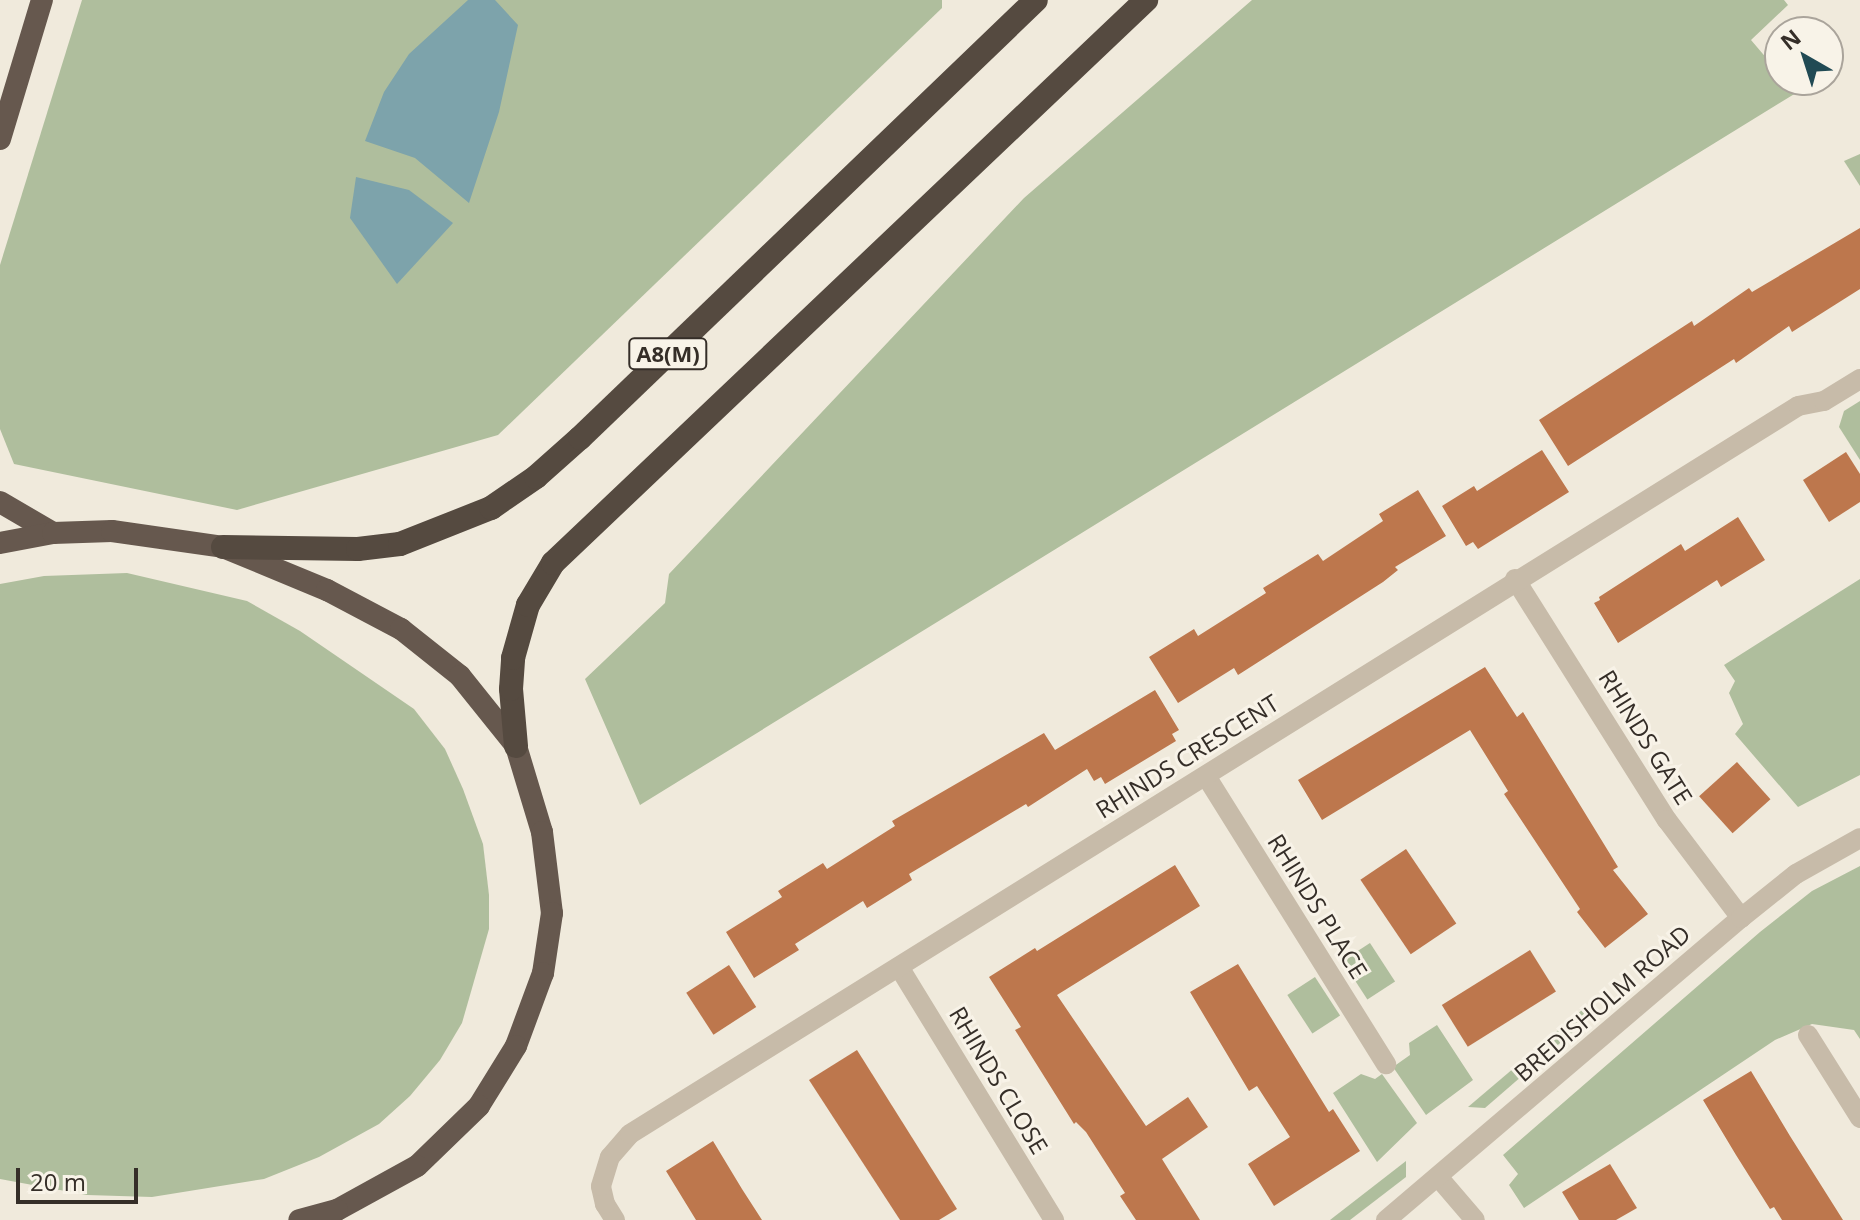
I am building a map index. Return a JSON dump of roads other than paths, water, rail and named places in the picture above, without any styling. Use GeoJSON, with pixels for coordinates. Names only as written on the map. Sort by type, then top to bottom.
{"type":"FeatureCollection","features":[{"type":"Feature","properties":{"kind":"highway"},"geometry":{"type":"LineString","coordinates":[[0,139],[42,0]]}},
{"type":"Feature","properties":{"kind":"highway","name":"A8(M)"},"geometry":{"type":"LineString","coordinates":[[223,547],[358,549],[400,544],[491,508],[536,477],[580,438],[1036,0]]}},
{"type":"Feature","properties":{"kind":"highway","name":"A8(M)"},"geometry":{"type":"LineString","coordinates":[[516,746],[511,689],[513,658],[528,605],[553,563],[1146,0]]}},
{"type":"Feature","properties":{"kind":"highway"},"geometry":{"type":"LineString","coordinates":[[0,502],[53,533]]}},
{"type":"Feature","properties":{"kind":"highway"},"geometry":{"type":"LineString","coordinates":[[0,543],[53,533],[112,531],[223,547],[327,590],[401,629],[460,676],[516,746],[542,832],[552,913],[543,973],[516,1046],[479,1106],[417,1166],[337,1210],[299,1220]]}},
{"type":"Feature","properties":{"kind":"street","name":"RHINDS CRESCENT"},"geometry":{"type":"LineString","coordinates":[[615,1220],[605,1204],[601,1186],[618,1145],[1515,579],[1798,406],[1824,401],[1860,379]]}},
{"type":"Feature","properties":{"kind":"street","name":"RHINDS GATE"},"geometry":{"type":"LineString","coordinates":[[1515,579],[1667,820],[1741,918]]}},
{"type":"Feature","properties":{"kind":"street","name":"RHINDS PLACE"},"geometry":{"type":"LineString","coordinates":[[1206,776],[1386,1064]]}},
{"type":"Feature","properties":{"kind":"street","name":"BREDISHOLM ROAD"},"geometry":{"type":"LineString","coordinates":[[1386,1220],[1741,918],[1796,874],[1860,838]]}},
{"type":"Feature","properties":{"kind":"street","name":"RHINDS CLOSE"},"geometry":{"type":"LineString","coordinates":[[899,967],[1054,1220]]}},
{"type":"Feature","properties":{"kind":"street"},"geometry":{"type":"LineString","coordinates":[[1808,1035],[1860,1118]]}},
{"type":"Feature","properties":{"kind":"street"},"geometry":{"type":"LineString","coordinates":[[1439,1178],[1475,1220]]}},
{"type":"Feature","properties":{"kind":"water"},"geometry":{"type":"Polygon","coordinates":[[[468,0],[495,0],[518,25],[499,112],[469,203],[415,158],[365,141],[384,92],[409,54],[468,0]]]}},
{"type":"Feature","properties":{"kind":"water"},"geometry":{"type":"Polygon","coordinates":[[[356,177],[409,190],[453,223],[397,284],[350,218],[356,177]]]}}]}
